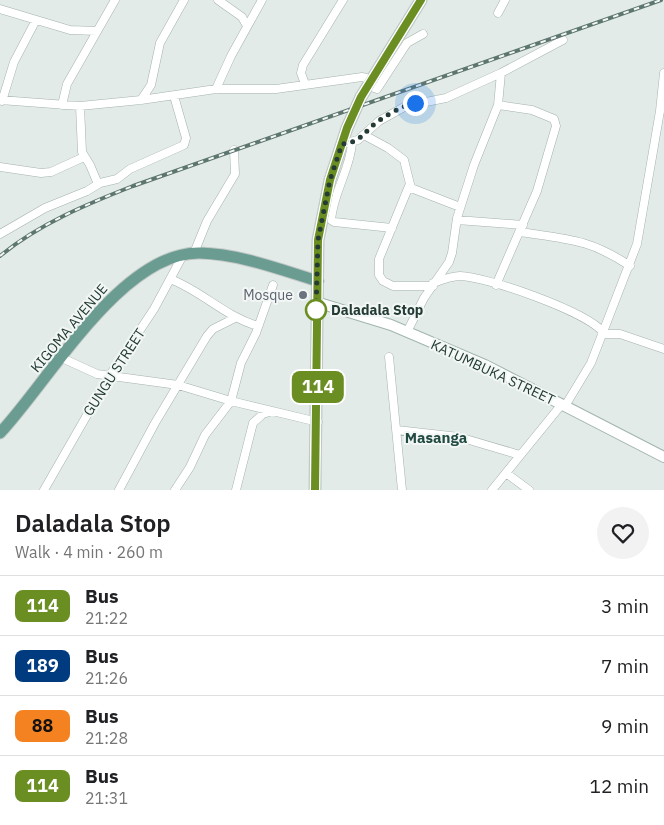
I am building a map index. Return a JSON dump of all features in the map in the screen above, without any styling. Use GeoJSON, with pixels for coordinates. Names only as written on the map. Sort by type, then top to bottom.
{"type":"FeatureCollection","features":[{"type":"Feature","properties":{"kind":"main road"},"geometry":{"type":"LineString","coordinates":[[315,490],[318,422],[316,302],[318,240],[330,180],[347,143],[347,128],[369,82],[421,0]]}},
{"type":"Feature","properties":{"kind":"main road","name":"KIGOMA AVENUE"},"geometry":{"type":"LineString","coordinates":[[0,433],[90,323],[122,289],[154,265],[189,253],[221,254],[318,281]]}},
{"type":"Feature","properties":{"kind":"main road","name":"KATUMBUKA STREET"},"geometry":{"type":"LineString","coordinates":[[316,302],[407,332],[485,365],[664,457]]}},
{"type":"Feature","properties":{"kind":"street"},"geometry":{"type":"LineString","coordinates":[[62,106],[67,84],[115,0]]}},
{"type":"Feature","properties":{"kind":"street"},"geometry":{"type":"LineString","coordinates":[[141,100],[151,86],[160,43],[184,0]]}},
{"type":"Feature","properties":{"kind":"street"},"geometry":{"type":"LineString","coordinates":[[218,0],[242,17],[246,26]]}},
{"type":"Feature","properties":{"kind":"street"},"geometry":{"type":"LineString","coordinates":[[216,89],[246,26],[262,0]]}},
{"type":"Feature","properties":{"kind":"street"},"geometry":{"type":"LineString","coordinates":[[305,84],[301,73],[303,65],[343,0]]}},
{"type":"Feature","properties":{"kind":"street"},"geometry":{"type":"LineString","coordinates":[[498,13],[505,0]]}},
{"type":"Feature","properties":{"kind":"street"},"geometry":{"type":"LineString","coordinates":[[0,8],[74,31],[97,30]]}},
{"type":"Feature","properties":{"kind":"street"},"geometry":{"type":"LineString","coordinates":[[36,20],[14,62],[1,100],[80,106],[174,96],[216,89],[276,89],[362,77],[377,89],[407,43],[423,34]]}},
{"type":"Feature","properties":{"kind":"street"},"geometry":{"type":"LineString","coordinates":[[392,228],[334,222],[331,220],[337,195],[349,162],[347,143],[364,135],[379,121],[406,106],[446,98],[501,73],[563,40]]}},
{"type":"Feature","properties":{"kind":"street"},"geometry":{"type":"LineString","coordinates":[[407,332],[433,284],[449,262],[455,241],[456,220],[460,207],[477,156],[498,105],[501,73]]}},
{"type":"Feature","properties":{"kind":"street"},"geometry":{"type":"LineString","coordinates":[[492,490],[563,405],[591,363],[630,266],[662,112],[664,73]]}},
{"type":"Feature","properties":{"kind":"street"},"geometry":{"type":"LineString","coordinates":[[0,233],[45,208],[87,191],[98,184],[117,179],[130,168],[184,145],[186,138],[174,96]]}},
{"type":"Feature","properties":{"kind":"street"},"geometry":{"type":"LineString","coordinates":[[496,285],[522,228],[545,169],[554,136],[555,122],[549,116],[532,110],[498,105]]}},
{"type":"Feature","properties":{"kind":"street"},"geometry":{"type":"LineString","coordinates":[[80,106],[81,143],[84,157],[90,165],[98,184]]}},
{"type":"Feature","properties":{"kind":"street"},"geometry":{"type":"LineString","coordinates":[[364,135],[388,148],[404,160],[409,186],[379,259],[378,268],[383,280],[393,286],[433,284],[460,276],[496,285],[580,314],[603,333],[620,334],[664,349]]}},
{"type":"Feature","properties":{"kind":"street","name":"GUNGU STREET"},"geometry":{"type":"LineString","coordinates":[[44,490],[110,375],[137,336],[170,279],[189,253],[235,174],[234,150]]}},
{"type":"Feature","properties":{"kind":"street"},"geometry":{"type":"LineString","coordinates":[[0,167],[41,173],[51,172],[84,157]]}},
{"type":"Feature","properties":{"kind":"street"},"geometry":{"type":"LineString","coordinates":[[409,186],[415,191],[460,207]]}},
{"type":"Feature","properties":{"kind":"street"},"geometry":{"type":"LineString","coordinates":[[456,220],[522,228],[576,239],[606,250],[630,266]]}},
{"type":"Feature","properties":{"kind":"street"},"geometry":{"type":"LineString","coordinates":[[170,279],[184,285],[235,318],[258,326]]}},
{"type":"Feature","properties":{"kind":"street"},"geometry":{"type":"LineString","coordinates":[[174,490],[190,467],[204,435],[231,401],[241,363],[258,326],[273,285]]}},
{"type":"Feature","properties":{"kind":"street"},"geometry":{"type":"LineString","coordinates":[[119,490],[178,385],[213,329],[235,318]]}},
{"type":"Feature","properties":{"kind":"street"},"geometry":{"type":"LineString","coordinates":[[389,357],[402,490]]}},
{"type":"Feature","properties":{"kind":"street"},"geometry":{"type":"LineString","coordinates":[[62,358],[80,367],[110,375],[178,385],[231,401],[318,422]]}},
{"type":"Feature","properties":{"kind":"street"},"geometry":{"type":"LineString","coordinates":[[246,490],[236,488],[253,423],[263,414],[272,411]]}},
{"type":"Feature","properties":{"kind":"street"},"geometry":{"type":"LineString","coordinates":[[397,430],[459,437],[520,455]]}},
{"type":"Feature","properties":{"kind":"street"},"geometry":{"type":"LineString","coordinates":[[0,433],[0,442]]}},
{"type":"Feature","properties":{"kind":"street"},"geometry":{"type":"LineString","coordinates":[[506,473],[529,490]]}},
{"type":"Feature","properties":{"kind":"railway"},"geometry":{"type":"LineString","coordinates":[[0,256],[47,225],[133,186],[661,0]]}},
{"type":"Feature","properties":{"kind":"bus line","name":"114"},"geometry":{"type":"LineString","coordinates":[[315,490],[318,422],[316,302],[318,240],[330,180],[347,128],[361,97],[421,0]]}},
{"type":"Feature","properties":{"kind":"place","name":"Mosque"},"geometry":{"type":"Point","coordinates":[303,295]}},
{"type":"Feature","properties":{"kind":"place","name":"Daladala Stop"},"geometry":{"type":"Point","coordinates":[316,310]}},
{"type":"Feature","properties":{"kind":"district","name":"Masanga"},"geometry":{"type":"Point","coordinates":[436,437]}},
{"type":"Feature","properties":{"kind":"route"},"geometry":{"type":"LineString","coordinates":[[316,310],[318,240],[330,180],[342,144],[358,140],[379,121],[415,103]]}}]}
